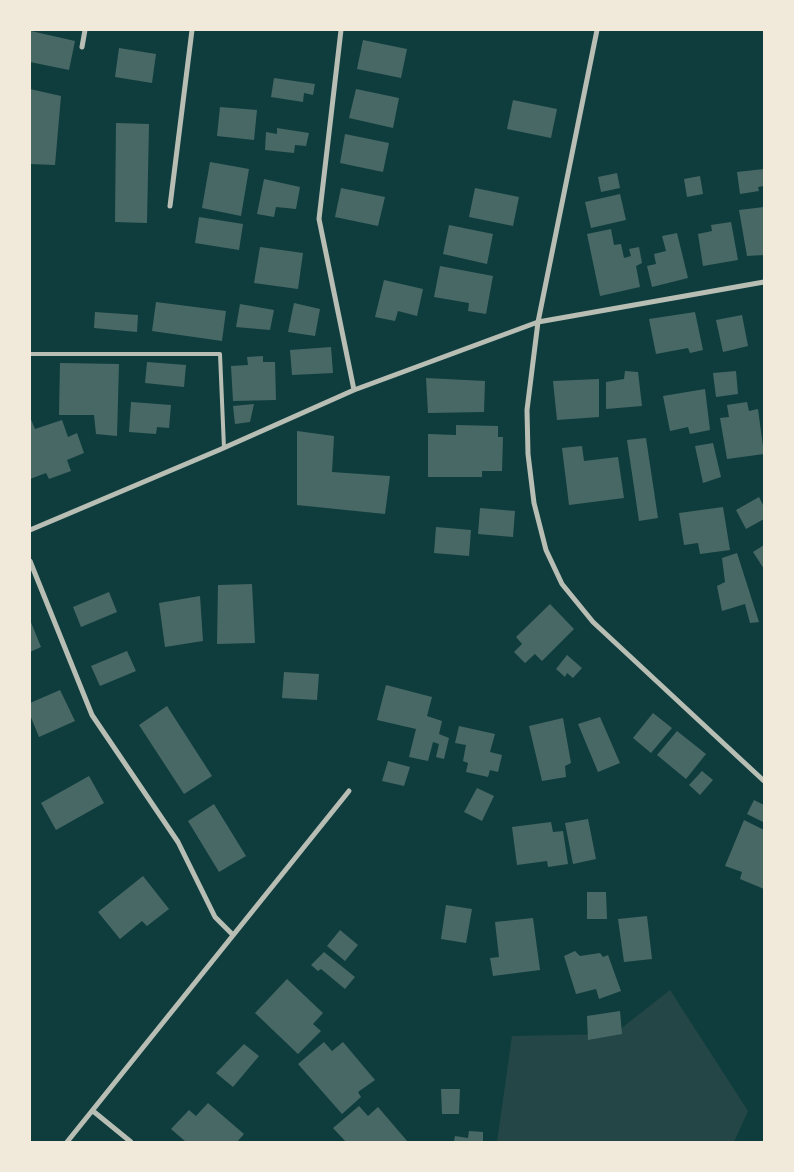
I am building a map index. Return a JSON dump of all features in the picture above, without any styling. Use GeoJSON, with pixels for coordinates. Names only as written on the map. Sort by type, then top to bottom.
{"type":"FeatureCollection","features":[{"type":"Feature","properties":{"kind":"street"},"geometry":{"type":"LineString","coordinates":[[82,47],[85,30]]}},
{"type":"Feature","properties":{"kind":"street"},"geometry":{"type":"LineString","coordinates":[[170,206],[192,30]]}},
{"type":"Feature","properties":{"kind":"street"},"geometry":{"type":"LineString","coordinates":[[341,30],[319,218],[354,390]]}},
{"type":"Feature","properties":{"kind":"street"},"geometry":{"type":"LineString","coordinates":[[597,30],[538,322],[526,410],[528,454],[534,503],[546,550],[562,584],[593,622],[764,781]]}},
{"type":"Feature","properties":{"kind":"street"},"geometry":{"type":"LineString","coordinates":[[30,530],[224,448],[354,390],[538,322],[764,282]]}},
{"type":"Feature","properties":{"kind":"street"},"geometry":{"type":"LineString","coordinates":[[30,561],[92,715],[178,842],[215,917],[233,935]]}},
{"type":"Feature","properties":{"kind":"street"},"geometry":{"type":"LineString","coordinates":[[67,1142],[349,791]]}},
{"type":"Feature","properties":{"kind":"street"},"geometry":{"type":"LineString","coordinates":[[93,1110],[131,1142]]}},
{"type":"Feature","properties":{"kind":"lane"},"geometry":{"type":"LineString","coordinates":[[30,354],[220,354],[224,448]]}},
{"type":"Feature","properties":{"kind":"shaded area"},"geometry":{"type":"Polygon","coordinates":[[[670,990],[748,1111],[734,1142],[497,1142],[512,1036],[614,1034],[670,990]]]}},
{"type":"Feature","properties":{"kind":"building"},"geometry":{"type":"Polygon","coordinates":[[[31,31],[75,41],[69,70],[30,62],[31,31]]]}},
{"type":"Feature","properties":{"kind":"building"},"geometry":{"type":"Polygon","coordinates":[[[363,40],[407,49],[401,78],[357,69],[363,40]]]}},
{"type":"Feature","properties":{"kind":"building"},"geometry":{"type":"Polygon","coordinates":[[[119,48],[156,54],[152,83],[115,77],[119,48]]]}},
{"type":"Feature","properties":{"kind":"building"},"geometry":{"type":"Polygon","coordinates":[[[274,78],[315,84],[313,95],[304,93],[303,102],[271,97],[274,78]]]}},
{"type":"Feature","properties":{"kind":"building"},"geometry":{"type":"Polygon","coordinates":[[[30,89],[61,96],[55,165],[30,164],[30,89]]]}},
{"type":"Feature","properties":{"kind":"building"},"geometry":{"type":"Polygon","coordinates":[[[356,89],[399,98],[393,128],[349,118],[356,89]]]}},
{"type":"Feature","properties":{"kind":"building"},"geometry":{"type":"Polygon","coordinates":[[[513,100],[557,109],[551,138],[507,129],[513,100]]]}},
{"type":"Feature","properties":{"kind":"building"},"geometry":{"type":"Polygon","coordinates":[[[220,107],[257,110],[254,140],[217,136],[220,107]]]}},
{"type":"Feature","properties":{"kind":"building"},"geometry":{"type":"Polygon","coordinates":[[[116,123],[149,124],[147,223],[115,222],[116,123]]]}},
{"type":"Feature","properties":{"kind":"building"},"geometry":{"type":"Polygon","coordinates":[[[277,128],[309,133],[306,146],[295,145],[294,153],[265,150],[266,132],[277,134],[277,128]]]}},
{"type":"Feature","properties":{"kind":"building"},"geometry":{"type":"Polygon","coordinates":[[[345,134],[389,143],[383,172],[340,163],[345,134]]]}},
{"type":"Feature","properties":{"kind":"building"},"geometry":{"type":"Polygon","coordinates":[[[210,162],[249,169],[241,216],[202,208],[210,162]]]}},
{"type":"Feature","properties":{"kind":"building"},"geometry":{"type":"Polygon","coordinates":[[[764,169],[764,186],[758,187],[759,191],[740,194],[737,172],[764,169]]]}},
{"type":"Feature","properties":{"kind":"building"},"geometry":{"type":"Polygon","coordinates":[[[617,173],[620,188],[601,192],[598,177],[617,173]]]}},
{"type":"Feature","properties":{"kind":"building"},"geometry":{"type":"Polygon","coordinates":[[[700,176],[703,194],[687,197],[684,179],[700,176]]]}},
{"type":"Feature","properties":{"kind":"building"},"geometry":{"type":"Polygon","coordinates":[[[264,179],[300,187],[296,209],[276,207],[274,217],[257,214],[264,179]]]}},
{"type":"Feature","properties":{"kind":"building"},"geometry":{"type":"Polygon","coordinates":[[[341,188],[385,197],[378,226],[335,217],[341,188]]]}},
{"type":"Feature","properties":{"kind":"building"},"geometry":{"type":"Polygon","coordinates":[[[475,188],[519,197],[513,226],[469,217],[475,188]]]}},
{"type":"Feature","properties":{"kind":"building"},"geometry":{"type":"Polygon","coordinates":[[[620,194],[626,220],[591,228],[585,202],[620,194]]]}},
{"type":"Feature","properties":{"kind":"building"},"geometry":{"type":"Polygon","coordinates":[[[764,207],[764,255],[747,256],[739,210],[764,207]]]}},
{"type":"Feature","properties":{"kind":"building"},"geometry":{"type":"Polygon","coordinates":[[[199,217],[243,224],[239,250],[195,243],[199,217]]]}},
{"type":"Feature","properties":{"kind":"building"},"geometry":{"type":"Polygon","coordinates":[[[731,222],[738,260],[703,266],[698,234],[712,231],[711,225],[731,222]]]}},
{"type":"Feature","properties":{"kind":"building"},"geometry":{"type":"Polygon","coordinates":[[[449,225],[493,234],[487,264],[443,254],[449,225]]]}},
{"type":"Feature","properties":{"kind":"building"},"geometry":{"type":"Polygon","coordinates":[[[611,229],[614,245],[621,244],[624,258],[631,256],[629,249],[639,247],[642,263],[636,266],[640,287],[600,296],[587,234],[611,229]]]}},
{"type":"Feature","properties":{"kind":"building"},"geometry":{"type":"Polygon","coordinates":[[[677,233],[688,278],[652,287],[647,266],[656,264],[654,254],[666,251],[662,236],[677,233]]]}},
{"type":"Feature","properties":{"kind":"building"},"geometry":{"type":"Polygon","coordinates":[[[260,247],[303,253],[298,289],[254,283],[260,247]]]}},
{"type":"Feature","properties":{"kind":"building"},"geometry":{"type":"Polygon","coordinates":[[[440,266],[493,276],[486,314],[468,311],[469,303],[434,297],[440,266]]]}},
{"type":"Feature","properties":{"kind":"building"},"geometry":{"type":"Polygon","coordinates":[[[384,280],[423,289],[417,316],[398,311],[395,321],[375,317],[384,280]]]}},
{"type":"Feature","properties":{"kind":"building"},"geometry":{"type":"Polygon","coordinates":[[[156,302],[226,311],[222,341],[152,331],[156,302]]]}},
{"type":"Feature","properties":{"kind":"building"},"geometry":{"type":"Polygon","coordinates":[[[294,303],[320,309],[315,336],[288,332],[294,303]]]}},
{"type":"Feature","properties":{"kind":"building"},"geometry":{"type":"Polygon","coordinates":[[[240,304],[274,310],[270,330],[236,327],[240,304]]]}},
{"type":"Feature","properties":{"kind":"building"},"geometry":{"type":"Polygon","coordinates":[[[95,312],[138,315],[137,332],[94,328],[95,312]]]}},
{"type":"Feature","properties":{"kind":"building"},"geometry":{"type":"Polygon","coordinates":[[[695,312],[703,350],[690,353],[688,348],[656,354],[649,319],[695,312]]]}},
{"type":"Feature","properties":{"kind":"building"},"geometry":{"type":"Polygon","coordinates":[[[742,315],[748,346],[723,352],[716,320],[742,315]]]}},
{"type":"Feature","properties":{"kind":"building"},"geometry":{"type":"Polygon","coordinates":[[[331,347],[333,373],[292,375],[290,350],[331,347]]]}},
{"type":"Feature","properties":{"kind":"building"},"geometry":{"type":"Polygon","coordinates":[[[263,356],[263,362],[275,362],[276,400],[233,401],[231,366],[248,365],[247,357],[263,356]]]}},
{"type":"Feature","properties":{"kind":"building"},"geometry":{"type":"Polygon","coordinates":[[[147,362],[186,365],[184,387],[145,383],[147,362]]]}},
{"type":"Feature","properties":{"kind":"building"},"geometry":{"type":"Polygon","coordinates":[[[60,363],[119,364],[117,436],[96,434],[94,415],[59,415],[60,363]]]}},
{"type":"Feature","properties":{"kind":"building"},"geometry":{"type":"Polygon","coordinates":[[[625,371],[638,372],[642,406],[606,409],[606,382],[624,379],[625,371]]]}},
{"type":"Feature","properties":{"kind":"building"},"geometry":{"type":"Polygon","coordinates":[[[736,371],[738,394],[716,397],[713,373],[736,371]]]}},
{"type":"Feature","properties":{"kind":"building"},"geometry":{"type":"Polygon","coordinates":[[[426,378],[485,381],[484,412],[428,413],[426,378]]]}},
{"type":"Feature","properties":{"kind":"building"},"geometry":{"type":"Polygon","coordinates":[[[599,379],[599,417],[557,420],[553,381],[599,379]]]}},
{"type":"Feature","properties":{"kind":"building"},"geometry":{"type":"Polygon","coordinates":[[[705,389],[710,430],[690,434],[688,427],[670,431],[663,396],[705,389]]]}},
{"type":"Feature","properties":{"kind":"building"},"geometry":{"type":"Polygon","coordinates":[[[131,402],[171,405],[169,428],[157,427],[156,434],[129,432],[131,402]]]}},
{"type":"Feature","properties":{"kind":"building"},"geometry":{"type":"Polygon","coordinates":[[[747,402],[749,411],[758,409],[764,454],[727,459],[720,418],[729,417],[727,405],[747,402]]]}},
{"type":"Feature","properties":{"kind":"building"},"geometry":{"type":"Polygon","coordinates":[[[254,404],[250,422],[235,424],[233,406],[254,404]]]}},
{"type":"Feature","properties":{"kind":"building"},"geometry":{"type":"Polygon","coordinates":[[[30,417],[35,429],[62,420],[68,437],[77,433],[84,453],[67,460],[71,471],[49,479],[46,473],[30,479],[30,417]]]}},
{"type":"Feature","properties":{"kind":"building"},"geometry":{"type":"Polygon","coordinates":[[[456,425],[498,426],[498,437],[503,437],[502,471],[482,471],[482,477],[428,477],[428,434],[456,435],[456,425]]]}},
{"type":"Feature","properties":{"kind":"building"},"geometry":{"type":"Polygon","coordinates":[[[297,431],[334,436],[332,472],[390,476],[385,514],[297,505],[297,431]]]}},
{"type":"Feature","properties":{"kind":"building"},"geometry":{"type":"Polygon","coordinates":[[[646,438],[658,518],[639,521],[627,440],[646,438]]]}},
{"type":"Feature","properties":{"kind":"building"},"geometry":{"type":"Polygon","coordinates":[[[713,443],[721,477],[703,483],[695,446],[713,443]]]}},
{"type":"Feature","properties":{"kind":"building"},"geometry":{"type":"Polygon","coordinates":[[[582,446],[584,461],[618,457],[624,498],[569,505],[562,448],[582,446]]]}},
{"type":"Feature","properties":{"kind":"building"},"geometry":{"type":"Polygon","coordinates":[[[759,497],[764,507],[764,519],[746,529],[736,510],[759,497]]]}},
{"type":"Feature","properties":{"kind":"building"},"geometry":{"type":"Polygon","coordinates":[[[723,507],[730,550],[700,554],[698,543],[684,545],[679,513],[723,507]]]}},
{"type":"Feature","properties":{"kind":"building"},"geometry":{"type":"Polygon","coordinates":[[[480,508],[515,511],[513,537],[478,534],[480,508]]]}},
{"type":"Feature","properties":{"kind":"building"},"geometry":{"type":"Polygon","coordinates":[[[436,527],[471,530],[469,556],[434,553],[436,527]]]}},
{"type":"Feature","properties":{"kind":"building"},"geometry":{"type":"Polygon","coordinates":[[[764,545],[764,569],[753,552],[764,545]]]}},
{"type":"Feature","properties":{"kind":"building"},"geometry":{"type":"Polygon","coordinates":[[[737,553],[759,622],[750,623],[745,604],[722,611],[717,586],[725,582],[722,558],[737,553]]]}},
{"type":"Feature","properties":{"kind":"building"},"geometry":{"type":"Polygon","coordinates":[[[252,584],[255,643],[217,644],[218,585],[252,584]]]}},
{"type":"Feature","properties":{"kind":"building"},"geometry":{"type":"Polygon","coordinates":[[[109,592],[117,612],[81,627],[73,607],[109,592]]]}},
{"type":"Feature","properties":{"kind":"building"},"geometry":{"type":"Polygon","coordinates":[[[200,596],[203,641],[165,647],[159,603],[200,596]]]}},
{"type":"Feature","properties":{"kind":"building"},"geometry":{"type":"Polygon","coordinates":[[[550,604],[574,629],[542,661],[535,654],[525,663],[514,652],[522,644],[516,637],[550,604]]]}},
{"type":"Feature","properties":{"kind":"building"},"geometry":{"type":"Polygon","coordinates":[[[30,620],[41,647],[30,652],[30,620]]]}},
{"type":"Feature","properties":{"kind":"building"},"geometry":{"type":"Polygon","coordinates":[[[127,651],[136,671],[100,686],[91,666],[127,651]]]}},
{"type":"Feature","properties":{"kind":"building"},"geometry":{"type":"Polygon","coordinates":[[[567,655],[582,668],[573,678],[567,673],[565,677],[556,669],[567,655]]]}},
{"type":"Feature","properties":{"kind":"building"},"geometry":{"type":"Polygon","coordinates":[[[284,672],[319,674],[317,700],[282,698],[284,672]]]}},
{"type":"Feature","properties":{"kind":"building"},"geometry":{"type":"Polygon","coordinates":[[[386,685],[432,697],[427,716],[442,721],[439,734],[449,738],[444,759],[436,757],[439,744],[433,742],[428,761],[409,757],[416,729],[377,720],[386,685]]]}},
{"type":"Feature","properties":{"kind":"building"},"geometry":{"type":"Polygon","coordinates":[[[60,690],[75,721],[39,737],[30,715],[30,703],[60,690]]]}},
{"type":"Feature","properties":{"kind":"building"},"geometry":{"type":"Polygon","coordinates":[[[167,706],[212,776],[184,794],[139,725],[167,706]]]}},
{"type":"Feature","properties":{"kind":"building"},"geometry":{"type":"Polygon","coordinates":[[[653,713],[672,728],[651,753],[633,738],[653,713]]]}},
{"type":"Feature","properties":{"kind":"building"},"geometry":{"type":"Polygon","coordinates":[[[600,717],[620,763],[598,772],[578,724],[600,717]]]}},
{"type":"Feature","properties":{"kind":"building"},"geometry":{"type":"Polygon","coordinates":[[[563,718],[571,763],[565,766],[566,777],[542,781],[529,726],[563,718]]]}},
{"type":"Feature","properties":{"kind":"building"},"geometry":{"type":"Polygon","coordinates":[[[459,726],[495,734],[490,752],[502,755],[498,772],[490,770],[488,777],[466,772],[468,763],[463,761],[466,745],[455,743],[459,726]]]}},
{"type":"Feature","properties":{"kind":"building"},"geometry":{"type":"Polygon","coordinates":[[[677,731],[706,754],[686,779],[657,755],[677,731]]]}},
{"type":"Feature","properties":{"kind":"building"},"geometry":{"type":"Polygon","coordinates":[[[388,761],[410,767],[404,786],[382,781],[388,761]]]}},
{"type":"Feature","properties":{"kind":"building"},"geometry":{"type":"Polygon","coordinates":[[[702,771],[713,780],[700,795],[689,785],[702,771]]]}},
{"type":"Feature","properties":{"kind":"building"},"geometry":{"type":"Polygon","coordinates":[[[89,776],[104,803],[56,830],[41,803],[89,776]]]}},
{"type":"Feature","properties":{"kind":"building"},"geometry":{"type":"Polygon","coordinates":[[[477,788],[494,796],[482,821],[464,812],[477,788]]]}},
{"type":"Feature","properties":{"kind":"building"},"geometry":{"type":"Polygon","coordinates":[[[754,800],[764,805],[763,822],[747,814],[754,800]]]}},
{"type":"Feature","properties":{"kind":"building"},"geometry":{"type":"Polygon","coordinates":[[[214,804],[246,856],[219,872],[188,821],[214,804]]]}},
{"type":"Feature","properties":{"kind":"building"},"geometry":{"type":"Polygon","coordinates":[[[588,819],[596,859],[573,864],[565,823],[588,819]]]}},
{"type":"Feature","properties":{"kind":"building"},"geometry":{"type":"Polygon","coordinates":[[[744,820],[764,830],[764,889],[740,879],[742,872],[725,866],[744,820]]]}},
{"type":"Feature","properties":{"kind":"building"},"geometry":{"type":"Polygon","coordinates":[[[551,822],[553,832],[563,831],[568,864],[548,867],[547,861],[517,865],[512,827],[551,822]]]}},
{"type":"Feature","properties":{"kind":"building"},"geometry":{"type":"Polygon","coordinates":[[[143,876],[169,909],[147,926],[142,921],[120,939],[98,912],[143,876]]]}},
{"type":"Feature","properties":{"kind":"building"},"geometry":{"type":"Polygon","coordinates":[[[587,892],[606,892],[607,919],[587,919],[587,892]]]}},
{"type":"Feature","properties":{"kind":"building"},"geometry":{"type":"Polygon","coordinates":[[[446,905],[472,909],[466,943],[441,939],[446,905]]]}},
{"type":"Feature","properties":{"kind":"building"},"geometry":{"type":"Polygon","coordinates":[[[647,916],[652,959],[624,962],[618,919],[647,916]]]}},
{"type":"Feature","properties":{"kind":"building"},"geometry":{"type":"Polygon","coordinates":[[[533,918],[540,970],[493,976],[490,958],[499,957],[495,922],[533,918]]]}},
{"type":"Feature","properties":{"kind":"building"},"geometry":{"type":"Polygon","coordinates":[[[340,930],[358,945],[345,961],[327,946],[340,930]]]}},
{"type":"Feature","properties":{"kind":"building"},"geometry":{"type":"Polygon","coordinates":[[[575,951],[580,956],[600,953],[603,957],[608,955],[621,991],[599,999],[596,989],[576,994],[564,956],[575,951]]]}},
{"type":"Feature","properties":{"kind":"building"},"geometry":{"type":"Polygon","coordinates":[[[324,952],[355,977],[345,989],[321,969],[318,971],[311,965],[324,952]]]}},
{"type":"Feature","properties":{"kind":"building"},"geometry":{"type":"Polygon","coordinates":[[[287,979],[323,1013],[313,1024],[321,1031],[298,1054],[255,1013],[287,979]]]}},
{"type":"Feature","properties":{"kind":"building"},"geometry":{"type":"Polygon","coordinates":[[[620,1011],[622,1034],[588,1040],[587,1016],[620,1011]]]}},
{"type":"Feature","properties":{"kind":"building"},"geometry":{"type":"Polygon","coordinates":[[[324,1042],[332,1051],[343,1042],[375,1080],[358,1092],[361,1097],[342,1114],[298,1064],[324,1042]]]}},
{"type":"Feature","properties":{"kind":"building"},"geometry":{"type":"Polygon","coordinates":[[[244,1044],[259,1056],[233,1087],[216,1073],[244,1044]]]}},
{"type":"Feature","properties":{"kind":"building"},"geometry":{"type":"Polygon","coordinates":[[[441,1089],[460,1089],[459,1114],[442,1114],[441,1089]]]}},
{"type":"Feature","properties":{"kind":"building"},"geometry":{"type":"Polygon","coordinates":[[[208,1103],[244,1134],[237,1142],[186,1142],[171,1129],[189,1110],[196,1116],[208,1103]]]}},
{"type":"Feature","properties":{"kind":"building"},"geometry":{"type":"Polygon","coordinates":[[[359,1106],[368,1116],[378,1107],[408,1142],[346,1142],[333,1128],[359,1106]]]}},
{"type":"Feature","properties":{"kind":"building"},"geometry":{"type":"Polygon","coordinates":[[[469,1131],[483,1132],[483,1142],[454,1142],[455,1136],[468,1138],[469,1131]]]}}]}
